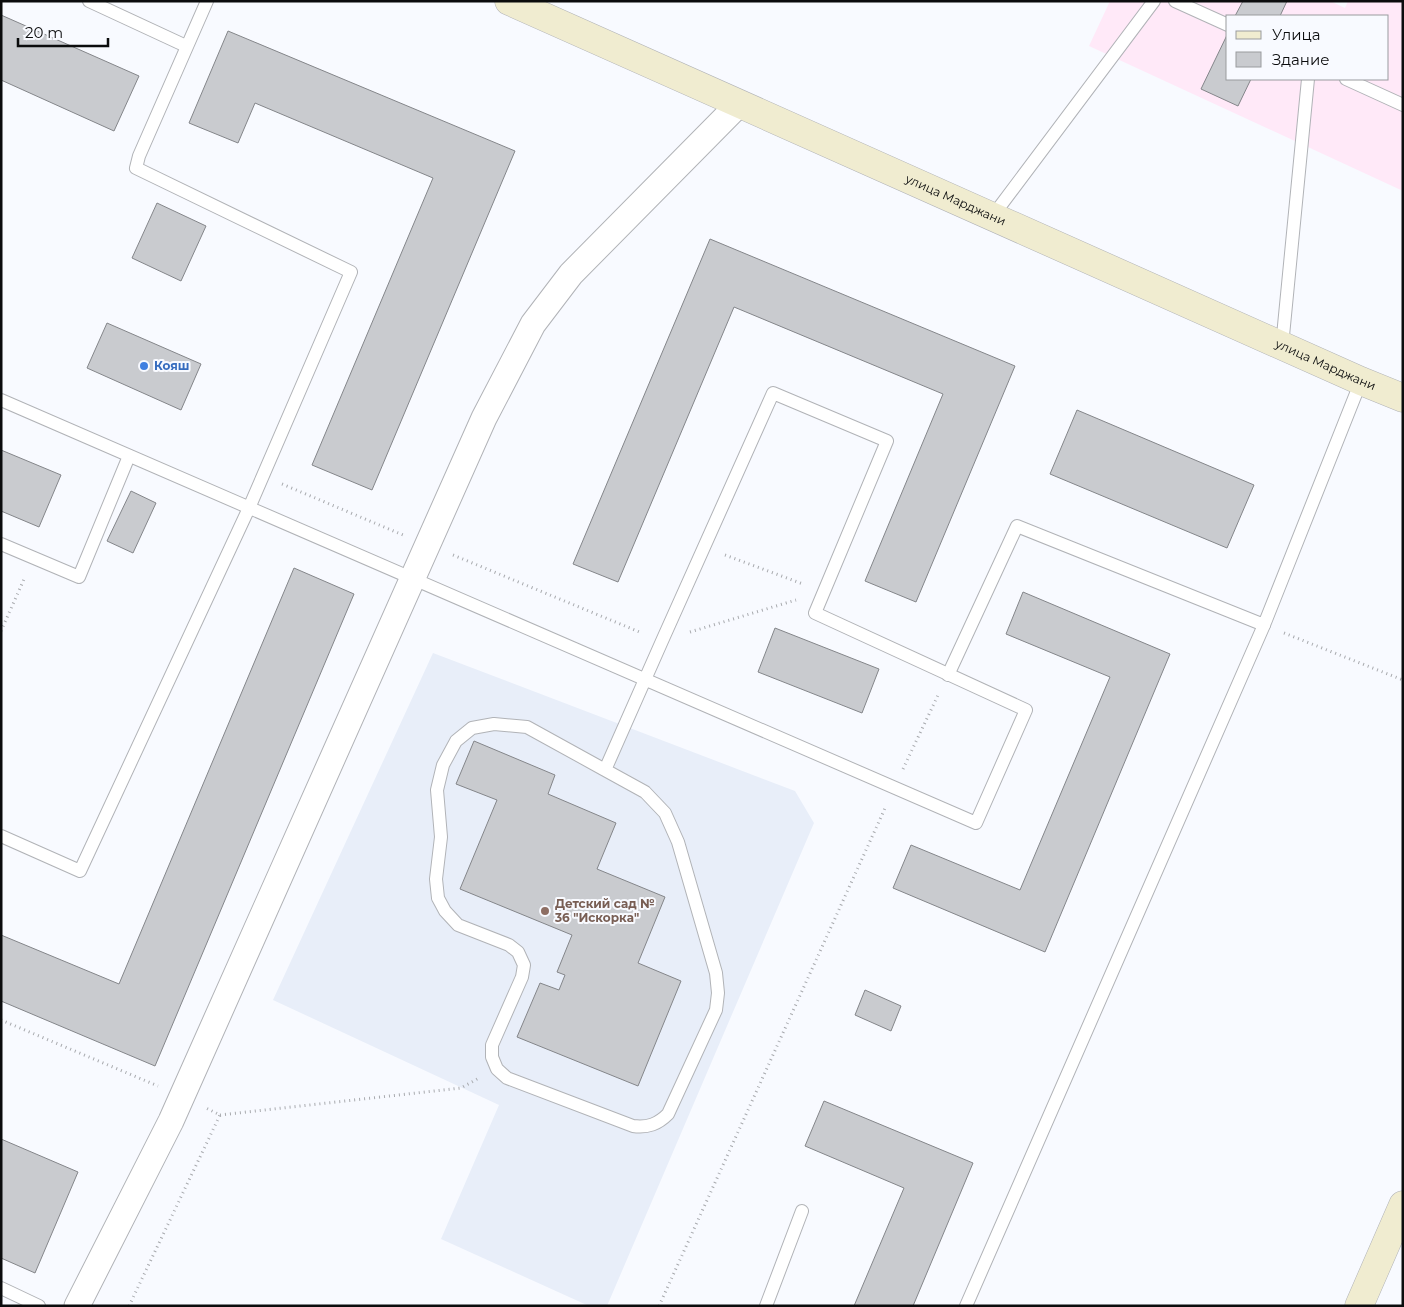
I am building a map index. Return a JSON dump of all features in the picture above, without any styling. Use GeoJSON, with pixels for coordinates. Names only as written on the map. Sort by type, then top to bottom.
{"type":"FeatureCollection","features":[{"type":"Feature","properties":{"kind":"street","name":"улица Марджани"},"geometry":{"type":"LineString","coordinates":[[509,1],[1282,346],[1403,398]]}},
{"type":"Feature","properties":{"kind":"street"},"geometry":{"type":"LineString","coordinates":[[77,1306],[171,1121],[484,418],[533,324],[571,274],[739,104]]}},
{"type":"Feature","properties":{"kind":"street"},"geometry":{"type":"LineString","coordinates":[[1359,1306],[1403,1205]]}},
{"type":"Feature","properties":{"kind":"lane"},"geometry":{"type":"LineString","coordinates":[[89,1],[186,46]]}},
{"type":"Feature","properties":{"kind":"lane"},"geometry":{"type":"LineString","coordinates":[[1,836],[80,872],[249,508],[351,272],[136,168],[139,156],[207,1]]}},
{"type":"Feature","properties":{"kind":"lane"},"geometry":{"type":"LineString","coordinates":[[992,217],[1154,1]]}},
{"type":"Feature","properties":{"kind":"lane"},"geometry":{"type":"LineString","coordinates":[[1175,1],[1226,24]]}},
{"type":"Feature","properties":{"kind":"lane"},"geometry":{"type":"LineString","coordinates":[[1282,346],[1308,80]]}},
{"type":"Feature","properties":{"kind":"lane"},"geometry":{"type":"LineString","coordinates":[[1348,80],[1403,105]]}},
{"type":"Feature","properties":{"kind":"lane"},"geometry":{"type":"LineString","coordinates":[[966,1306],[1264,625],[1361,381]]}},
{"type":"Feature","properties":{"kind":"lane"},"geometry":{"type":"LineString","coordinates":[[1,400],[412,580],[645,681],[976,823],[1026,710],[815,613],[887,441],[773,393],[662,641],[645,681],[605,770]]}},
{"type":"Feature","properties":{"kind":"lane"},"geometry":{"type":"LineString","coordinates":[[1,544],[78,577],[129,456]]}},
{"type":"Feature","properties":{"kind":"lane"},"geometry":{"type":"LineString","coordinates":[[948,675],[1017,526],[1264,625]]}},
{"type":"Feature","properties":{"kind":"lane"},"geometry":{"type":"LineString","coordinates":[[494,724],[527,727],[605,770],[645,792],[665,813],[678,842],[716,973],[718,994],[716,1010],[710,1026],[668,1114],[660,1122],[645,1128],[633,1126],[507,1078],[497,1069],[492,1057],[492,1044],[522,978],[524,965],[518,952],[509,945],[458,925],[445,911],[438,898],[436,879],[441,837],[437,790],[443,765],[456,741],[472,728],[494,724]]}},
{"type":"Feature","properties":{"kind":"lane"},"geometry":{"type":"LineString","coordinates":[[766,1306],[802,1211]]}},
{"type":"Feature","properties":{"kind":"lane"},"geometry":{"type":"LineString","coordinates":[[1,1288],[39,1306]]}},
{"type":"Feature","properties":{"kind":"path"},"geometry":{"type":"LineString","coordinates":[[263,476],[662,641],[824,592]]}},
{"type":"Feature","properties":{"kind":"path"},"geometry":{"type":"LineString","coordinates":[[704,547],[824,592]]}},
{"type":"Feature","properties":{"kind":"path"},"geometry":{"type":"LineString","coordinates":[[1,631],[34,558]]}},
{"type":"Feature","properties":{"kind":"path"},"geometry":{"type":"LineString","coordinates":[[1264,625],[1403,680]]}},
{"type":"Feature","properties":{"kind":"path"},"geometry":{"type":"LineString","coordinates":[[660,1306],[894,788],[948,675]]}},
{"type":"Feature","properties":{"kind":"path"},"geometry":{"type":"LineString","coordinates":[[220,1115],[461,1088],[497,1069]]}},
{"type":"Feature","properties":{"kind":"shaded area"},"geometry":{"type":"Polygon","coordinates":[[[1110,1],[1330,1],[1345,8],[1348,1],[1403,1],[1403,191],[1089,46],[1110,1]]]}},
{"type":"Feature","properties":{"kind":"shaded area","name":"Детский сад № 36 \"Искорка\""},"geometry":{"type":"Polygon","coordinates":[[[433,653],[795,791],[814,823],[607,1306],[589,1306],[441,1239],[499,1105],[273,1000],[433,653]]]}},
{"type":"Feature","properties":{"kind":"building"},"geometry":{"type":"Polygon","coordinates":[[[1243,1],[1287,1],[1280,15],[1236,15],[1243,1]]]}},
{"type":"Feature","properties":{"kind":"building"},"geometry":{"type":"Polygon","coordinates":[[[1,15],[139,76],[114,131],[1,80],[1,15]]]}},
{"type":"Feature","properties":{"kind":"building"},"geometry":{"type":"Polygon","coordinates":[[[228,31],[515,151],[372,490],[312,465],[433,178],[255,103],[238,143],[189,123],[228,31]]]}},
{"type":"Feature","properties":{"kind":"building"},"geometry":{"type":"Polygon","coordinates":[[[1226,37],[1226,80],[1251,80],[1238,106],[1201,89],[1226,37]]]}},
{"type":"Feature","properties":{"kind":"building"},"geometry":{"type":"Polygon","coordinates":[[[157,203],[206,226],[181,281],[132,258],[157,203]]]}},
{"type":"Feature","properties":{"kind":"building"},"geometry":{"type":"Polygon","coordinates":[[[710,239],[1015,366],[916,602],[865,581],[943,394],[734,307],[618,582],[573,564],[710,239]]]}},
{"type":"Feature","properties":{"kind":"building","name":"Кояш"},"geometry":{"type":"Polygon","coordinates":[[[107,323],[201,364],[181,410],[87,368],[107,323]]]}},
{"type":"Feature","properties":{"kind":"building"},"geometry":{"type":"Polygon","coordinates":[[[1077,410],[1254,485],[1227,548],[1050,474],[1077,410]]]}},
{"type":"Feature","properties":{"kind":"building"},"geometry":{"type":"Polygon","coordinates":[[[1,450],[61,475],[39,527],[1,511],[1,450]]]}},
{"type":"Feature","properties":{"kind":"building"},"geometry":{"type":"Polygon","coordinates":[[[131,491],[156,503],[133,553],[107,541],[131,491]]]}},
{"type":"Feature","properties":{"kind":"building"},"geometry":{"type":"Polygon","coordinates":[[[294,568],[354,594],[155,1066],[1,1001],[1,935],[119,984],[294,568]]]}},
{"type":"Feature","properties":{"kind":"building"},"geometry":{"type":"Polygon","coordinates":[[[1023,592],[1170,654],[1045,952],[893,888],[911,845],[1020,890],[1110,677],[1006,634],[1023,592]]]}},
{"type":"Feature","properties":{"kind":"building"},"geometry":{"type":"Polygon","coordinates":[[[775,628],[879,669],[862,713],[758,672],[775,628]]]}},
{"type":"Feature","properties":{"kind":"building"},"geometry":{"type":"Polygon","coordinates":[[[474,741],[555,775],[548,794],[616,823],[597,869],[665,897],[638,963],[681,981],[638,1086],[517,1037],[540,983],[559,990],[565,975],[557,972],[572,935],[460,889],[497,800],[456,784],[474,741]]]}},
{"type":"Feature","properties":{"kind":"building"},"geometry":{"type":"Polygon","coordinates":[[[865,990],[901,1006],[891,1031],[855,1015],[865,990]]]}},
{"type":"Feature","properties":{"kind":"building"},"geometry":{"type":"Polygon","coordinates":[[[824,1101],[973,1163],[913,1306],[854,1306],[904,1188],[805,1146],[824,1101]]]}},
{"type":"Feature","properties":{"kind":"building"},"geometry":{"type":"Polygon","coordinates":[[[1,1139],[78,1172],[35,1273],[1,1258],[1,1139]]]}},
{"type":"Feature","properties":{"kind":"place","name":"Кояш"},"geometry":{"type":"Point","coordinates":[144,366]}},
{"type":"Feature","properties":{"kind":"place","name":"Детский сад № 36 \"Искорка\""},"geometry":{"type":"Point","coordinates":[545,911]}}]}
